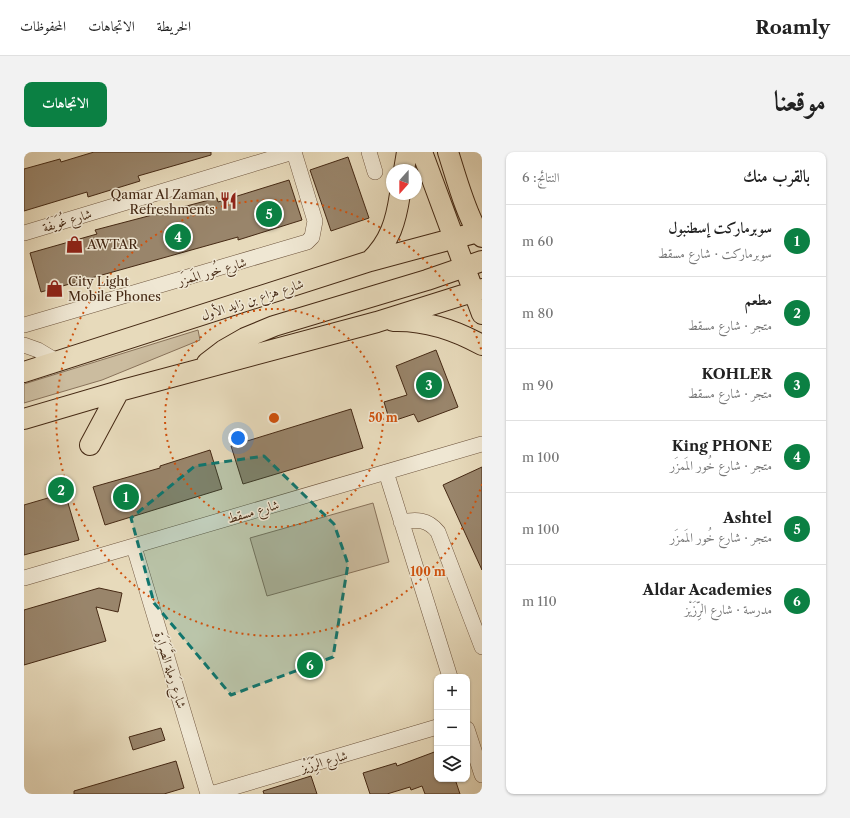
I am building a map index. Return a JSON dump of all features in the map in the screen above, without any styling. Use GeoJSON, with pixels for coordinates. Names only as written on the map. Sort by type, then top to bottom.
{"type":"FeatureCollection","features":[{"type":"Feature","properties":{"kind":"main road"},"geometry":{"type":"LineString","coordinates":[[405,164],[407,152]]}},
{"type":"Feature","properties":{"kind":"main road"},"geometry":{"type":"LineString","coordinates":[[422,152],[454,239],[473,264],[479,287],[482,314]]}},
{"type":"Feature","properties":{"kind":"main road"},"geometry":{"type":"LineString","coordinates":[[448,152],[481,236]]}},
{"type":"Feature","properties":{"kind":"main road"},"geometry":{"type":"LineString","coordinates":[[370,261],[380,252],[393,229],[399,200]]}},
{"type":"Feature","properties":{"kind":"main road","name":"شارع هزاع بن زايد الأول"},"geometry":{"type":"LineString","coordinates":[[24,372],[370,261],[454,239],[481,236]]}},
{"type":"Feature","properties":{"kind":"main road"},"geometry":{"type":"LineString","coordinates":[[202,369],[224,350],[245,338],[274,326],[473,264]]}},
{"type":"Feature","properties":{"kind":"main road"},"geometry":{"type":"LineString","coordinates":[[24,419],[119,391],[377,322],[479,287]]}},
{"type":"Feature","properties":{"kind":"main road"},"geometry":{"type":"LineString","coordinates":[[377,322],[403,321],[429,324],[454,331],[482,345]]}},
{"type":"Feature","properties":{"kind":"main road"},"geometry":{"type":"LineString","coordinates":[[90,445],[119,391]]}},
{"type":"Feature","properties":{"kind":"street","name":"شارع غُوَيفَة"},"geometry":{"type":"LineString","coordinates":[[24,233],[293,152]]}},
{"type":"Feature","properties":{"kind":"street","name":"شارع خُور المَمزَر"},"geometry":{"type":"LineString","coordinates":[[24,325],[307,242],[312,237],[315,221],[293,152]]}},
{"type":"Feature","properties":{"kind":"street"},"geometry":{"type":"LineString","coordinates":[[369,152],[375,172]]}},
{"type":"Feature","properties":{"kind":"street"},"geometry":{"type":"LineString","coordinates":[[24,329],[31,336],[31,347],[58,362]]}},
{"type":"Feature","properties":{"kind":"street","name":"شارع مسقط"},"geometry":{"type":"LineString","coordinates":[[24,578],[482,444]]}},
{"type":"Feature","properties":{"kind":"street"},"geometry":{"type":"LineString","coordinates":[[386,472],[449,674]]}},
{"type":"Feature","properties":{"kind":"street"},"geometry":{"type":"LineString","coordinates":[[401,522],[422,520],[434,527],[438,532],[482,647]]}},
{"type":"Feature","properties":{"kind":"street","name":"شارع رَملة الصَّرَارَة"},"geometry":{"type":"LineString","coordinates":[[134,546],[210,794]]}},
{"type":"Feature","properties":{"kind":"street","name":"شارع الرِّزَيْز"},"geometry":{"type":"LineString","coordinates":[[210,794],[434,728]]}},
{"type":"Feature","properties":{"kind":"street"},"geometry":{"type":"LineString","coordinates":[[470,738],[482,775]]}},
{"type":"Feature","properties":{"kind":"highlighted area"},"geometry":{"type":"Polygon","coordinates":[[[264,456],[334,524],[348,564],[333,657],[231,695],[154,603],[131,518],[195,466],[264,456]]]}},
{"type":"Feature","properties":{"kind":"shaded area"},"geometry":{"type":"Polygon","coordinates":[[[198,330],[200,340],[102,380],[24,403],[24,384],[198,330]]]}},
{"type":"Feature","properties":{"kind":"shaded area"},"geometry":{"type":"Polygon","coordinates":[[[373,503],[389,562],[267,596],[250,538],[373,503]]]}},
{"type":"Feature","properties":{"kind":"building"},"geometry":{"type":"Polygon","coordinates":[[[94,152],[211,152],[211,155],[138,176],[140,181],[88,197],[87,192],[24,211],[24,169],[60,159],[61,162],[94,152]]]}},
{"type":"Feature","properties":{"kind":"building"},"geometry":{"type":"Polygon","coordinates":[[[348,157],[369,218],[331,231],[310,170],[348,157]]]}},
{"type":"Feature","properties":{"kind":"building"},"geometry":{"type":"Polygon","coordinates":[[[289,180],[302,220],[238,240],[238,237],[41,292],[30,253],[97,234],[95,230],[217,198],[218,202],[289,180]]]}},
{"type":"Feature","properties":{"kind":"building"},"geometry":{"type":"Polygon","coordinates":[[[436,350],[458,407],[418,422],[414,414],[390,422],[384,402],[407,395],[396,366],[436,350]]]}},
{"type":"Feature","properties":{"kind":"building"},"geometry":{"type":"Polygon","coordinates":[[[351,409],[363,448],[243,484],[231,446],[351,409]]]}},
{"type":"Feature","properties":{"kind":"building"},"geometry":{"type":"Polygon","coordinates":[[[210,450],[222,489],[105,525],[93,487],[160,468],[160,466],[210,450]]]}},
{"type":"Feature","properties":{"kind":"building"},"geometry":{"type":"Polygon","coordinates":[[[482,467],[482,570],[443,485],[482,467]]]}},
{"type":"Feature","properties":{"kind":"building"},"geometry":{"type":"Polygon","coordinates":[[[65,493],[79,540],[24,555],[24,505],[65,493]]]}},
{"type":"Feature","properties":{"kind":"building"},"geometry":{"type":"Polygon","coordinates":[[[99,588],[122,593],[118,612],[96,607],[106,641],[24,665],[24,610],[99,588]]]}},
{"type":"Feature","properties":{"kind":"building"},"geometry":{"type":"Polygon","coordinates":[[[161,728],[165,740],[133,750],[129,737],[161,728]]]}},
{"type":"Feature","properties":{"kind":"building"},"geometry":{"type":"Polygon","coordinates":[[[434,752],[434,782],[456,782],[460,794],[425,794],[422,786],[411,790],[410,787],[387,794],[370,794],[363,773],[396,763],[397,766],[434,752]]]}},
{"type":"Feature","properties":{"kind":"building"},"geometry":{"type":"Polygon","coordinates":[[[176,761],[184,788],[164,794],[74,794],[74,791],[176,761]]]}},
{"type":"Feature","properties":{"kind":"building"},"geometry":{"type":"Polygon","coordinates":[[[311,776],[317,794],[264,794],[263,791],[311,776]]]}},
{"type":"Feature","properties":{"kind":"place","name":"Qamar Al Zaman Refreshments"},"geometry":{"type":"Point","coordinates":[228,201]}},
{"type":"Feature","properties":{"kind":"place","name":"Ashtel"},"geometry":{"type":"Point","coordinates":[269,214]}},
{"type":"Feature","properties":{"kind":"place","name":"King PHONE"},"geometry":{"type":"Point","coordinates":[178,237]}},
{"type":"Feature","properties":{"kind":"place","name":"AWTAR"},"geometry":{"type":"Point","coordinates":[74,244]}},
{"type":"Feature","properties":{"kind":"place","name":"City Light Mobile Phones"},"geometry":{"type":"Point","coordinates":[55,288]}},
{"type":"Feature","properties":{"kind":"place","name":"KOHLER"},"geometry":{"type":"Point","coordinates":[429,385]}},
{"type":"Feature","properties":{"kind":"place","name":"مطعم"},"geometry":{"type":"Point","coordinates":[61,490]}},
{"type":"Feature","properties":{"kind":"place","name":"سوبرماركت إسطنبول"},"geometry":{"type":"Point","coordinates":[126,497]}},
{"type":"Feature","properties":{"kind":"place","name":"Aldar Academies"},"geometry":{"type":"Point","coordinates":[310,665]}}]}
